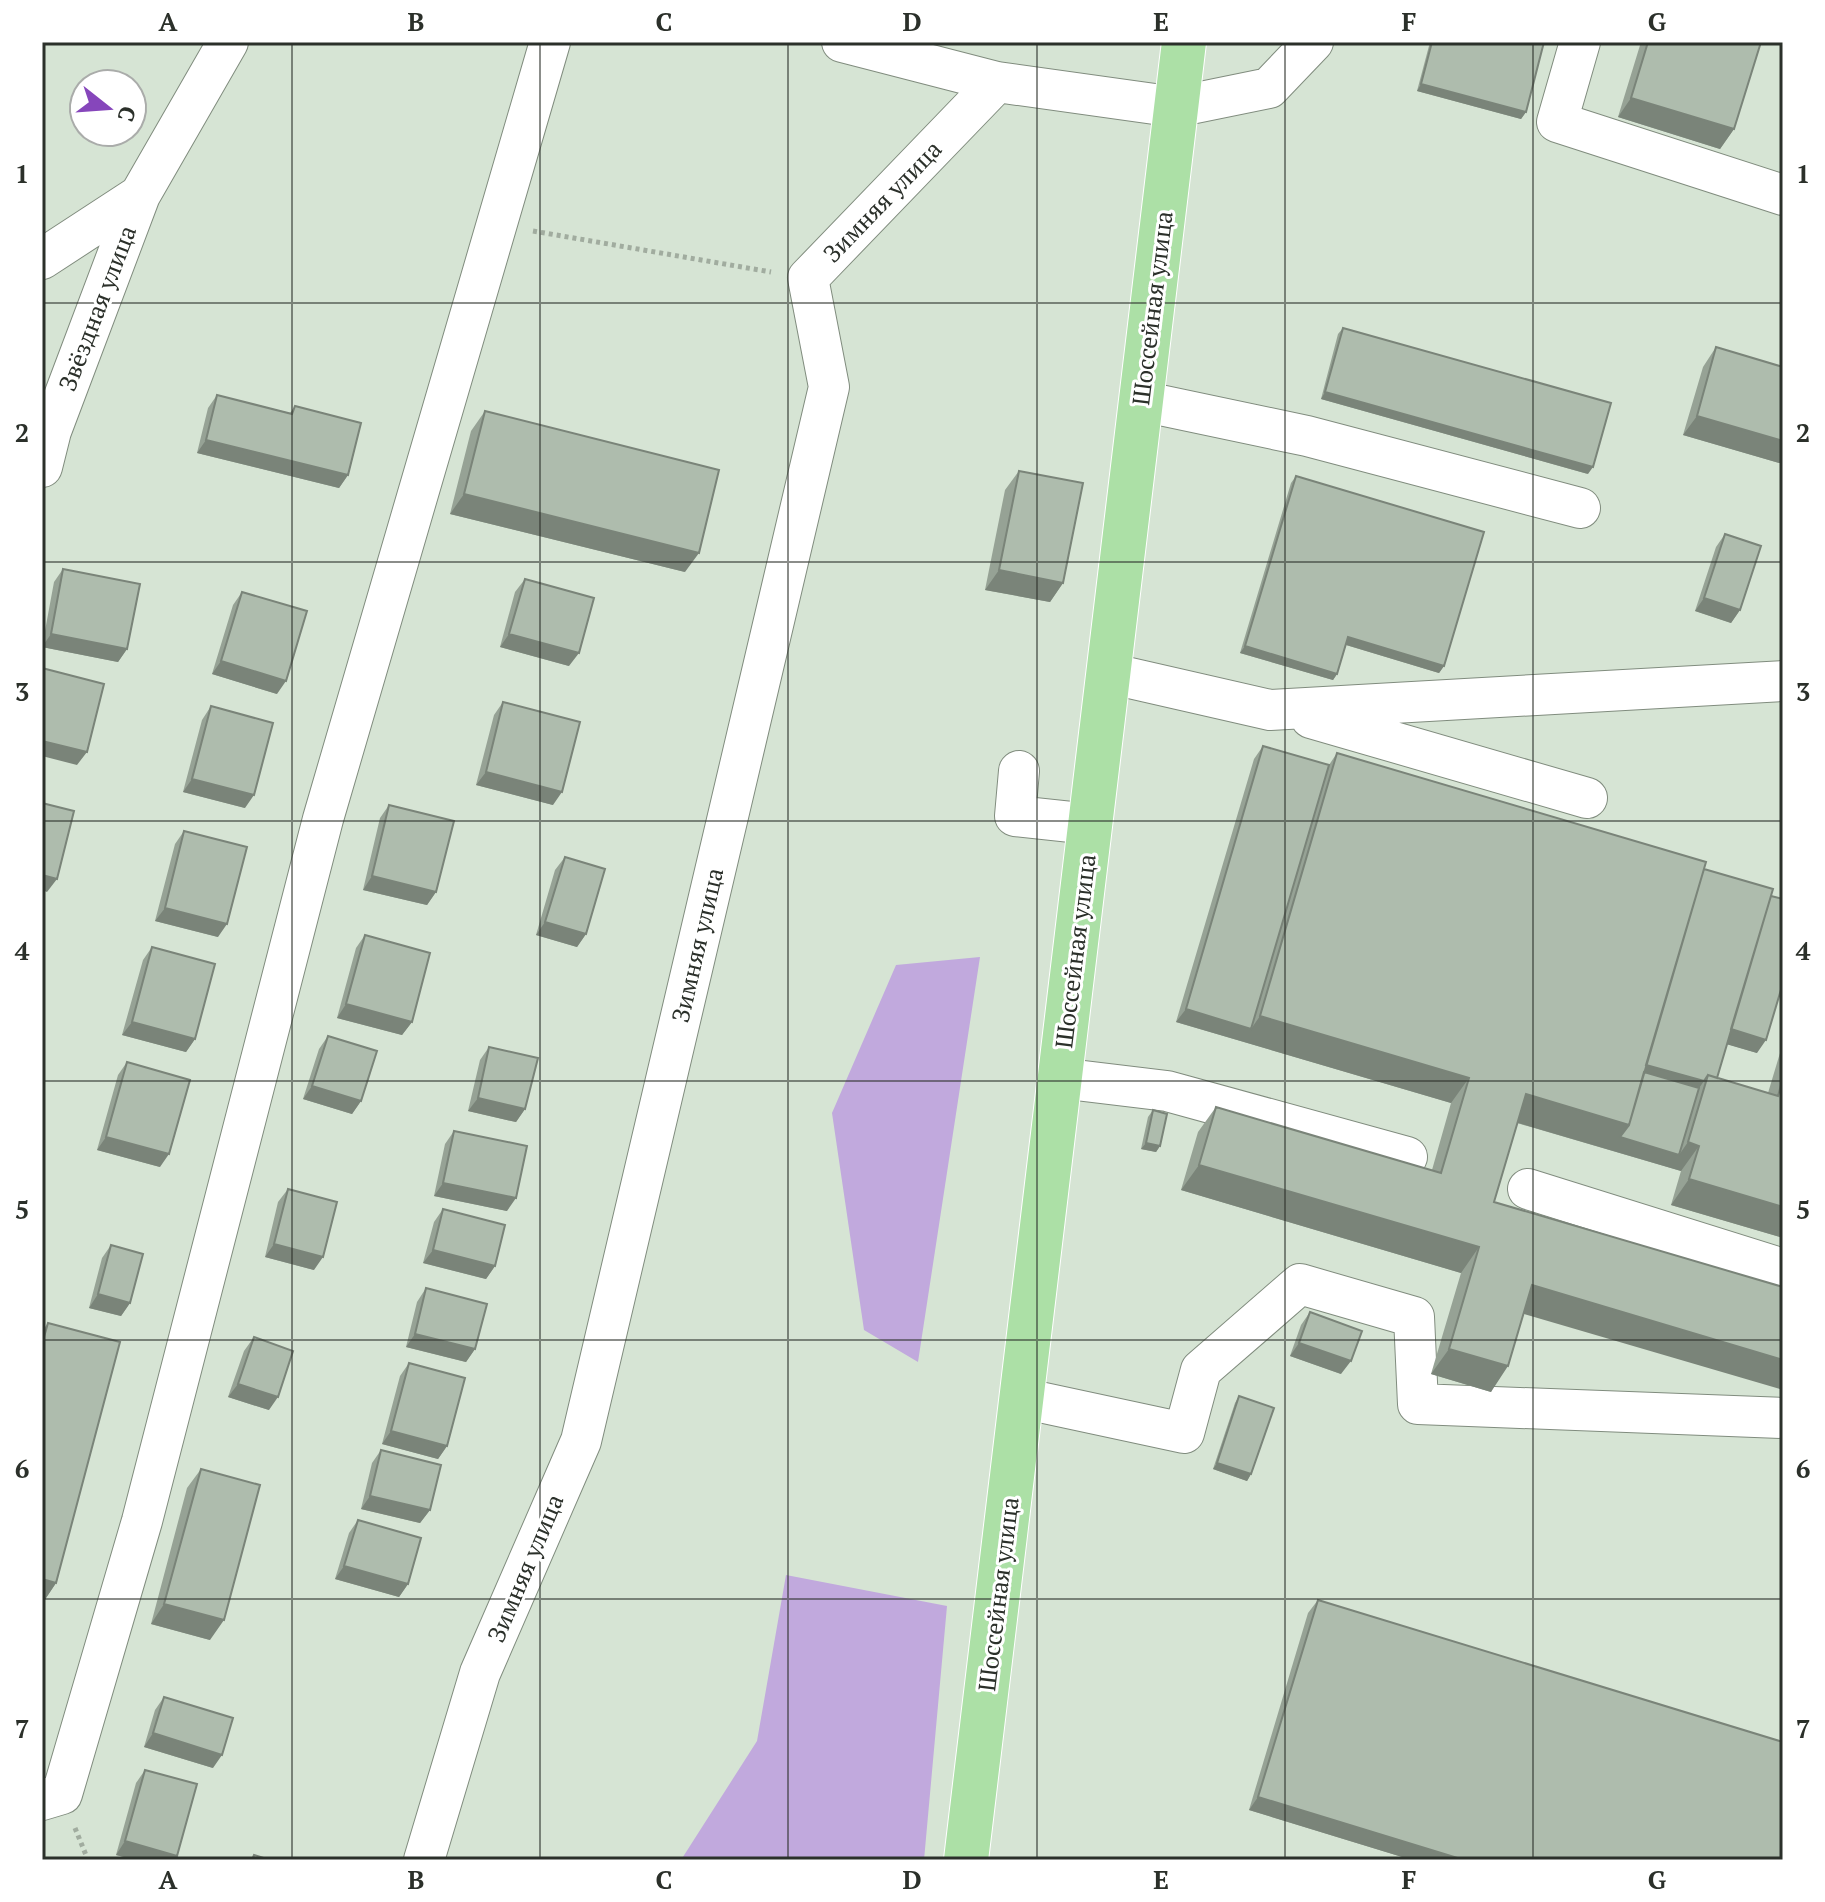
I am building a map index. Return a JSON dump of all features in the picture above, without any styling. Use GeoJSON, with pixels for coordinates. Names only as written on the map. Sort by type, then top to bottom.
{"type":"FeatureCollection","features":[{"type":"Feature","properties":{"kind":"main road","name":"Шоссейная улица"},"geometry":{"type":"LineString","coordinates":[[966,1860],[1184,42]]}},
{"type":"Feature","properties":{"kind":"street","name":"Звёздная улица"},"geometry":{"type":"LineString","coordinates":[[42,467],[51,431],[140,195],[228,42]]}},
{"type":"Feature","properties":{"kind":"street"},"geometry":{"type":"LineString","coordinates":[[42,1800],[62,1794],[142,1521],[323,819],[550,42]]}},
{"type":"Feature","properties":{"kind":"street"},"geometry":{"type":"LineString","coordinates":[[842,42],[997,82],[1176,107],[1269,88],[1313,42]]}},
{"type":"Feature","properties":{"kind":"street"},"geometry":{"type":"LineString","coordinates":[[1580,42],[1557,122],[1783,195]]}},
{"type":"Feature","properties":{"kind":"street","name":"Зимняя улица"},"geometry":{"type":"LineString","coordinates":[[424,1860],[480,1673],[581,1441],[829,387],[808,278],[997,82]]}},
{"type":"Feature","properties":{"kind":"street"},"geometry":{"type":"LineString","coordinates":[[42,259],[140,195]]}},
{"type":"Feature","properties":{"kind":"street"},"geometry":{"type":"LineString","coordinates":[[1141,401],[1307,436],[1580,508]]}},
{"type":"Feature","properties":{"kind":"street"},"geometry":{"type":"LineString","coordinates":[[1108,673],[1280,710],[1587,798]]}},
{"type":"Feature","properties":{"kind":"street"},"geometry":{"type":"LineString","coordinates":[[1280,710],[1783,681]]}},
{"type":"Feature","properties":{"kind":"street"},"geometry":{"type":"LineString","coordinates":[[1019,771],[1015,816],[1090,824]]}},
{"type":"Feature","properties":{"kind":"street"},"geometry":{"type":"LineString","coordinates":[[1059,1078],[1167,1091],[1407,1157]]}},
{"type":"Feature","properties":{"kind":"street"},"geometry":{"type":"LineString","coordinates":[[1528,1189],[1783,1269]]}},
{"type":"Feature","properties":{"kind":"street"},"geometry":{"type":"LineString","coordinates":[[1021,1398],[1184,1433],[1201,1370],[1300,1284],[1414,1317],[1418,1404],[1783,1418]]}},
{"type":"Feature","properties":{"kind":"path"},"geometry":{"type":"LineString","coordinates":[[496,225],[808,278]]}},
{"type":"Feature","properties":{"kind":"shaded area"},"geometry":{"type":"Polygon","coordinates":[[[980,957],[918,1362],[864,1330],[832,1113],[896,965],[980,957]]]}},
{"type":"Feature","properties":{"kind":"shaded area"},"geometry":{"type":"Polygon","coordinates":[[[786,1575],[947,1606],[924,1860],[681,1860],[757,1741],[786,1575]]]}},
{"type":"Feature","properties":{"kind":"building"},"geometry":{"type":"Polygon","coordinates":[[[1432,42],[1544,42],[1526,112],[1421,84],[1432,42]]]}},
{"type":"Feature","properties":{"kind":"building"},"geometry":{"type":"Polygon","coordinates":[[[1648,42],[1761,42],[1734,129],[1631,98],[1648,42]]]}},
{"type":"Feature","properties":{"kind":"building"},"geometry":{"type":"Polygon","coordinates":[[[1343,328],[1611,403],[1593,467],[1325,392],[1343,328]]]}},
{"type":"Feature","properties":{"kind":"building"},"geometry":{"type":"Polygon","coordinates":[[[1716,347],[1783,367],[1783,441],[1697,416],[1716,347]]]}},
{"type":"Feature","properties":{"kind":"building"},"geometry":{"type":"Polygon","coordinates":[[[217,395],[292,414],[295,406],[361,423],[348,475],[206,440],[217,395]]]}},
{"type":"Feature","properties":{"kind":"building"},"geometry":{"type":"Polygon","coordinates":[[[485,411],[719,470],[699,553],[464,494],[485,411]]]}},
{"type":"Feature","properties":{"kind":"building"},"geometry":{"type":"Polygon","coordinates":[[[1019,471],[1083,483],[1063,583],[999,570],[1019,471]]]}},
{"type":"Feature","properties":{"kind":"building"},"geometry":{"type":"Polygon","coordinates":[[[1296,476],[1484,532],[1444,666],[1348,637],[1337,674],[1245,646],[1296,476]]]}},
{"type":"Feature","properties":{"kind":"building"},"geometry":{"type":"Polygon","coordinates":[[[1725,534],[1761,546],[1740,610],[1704,598],[1725,534]]]}},
{"type":"Feature","properties":{"kind":"building"},"geometry":{"type":"Polygon","coordinates":[[[63,569],[140,584],[127,649],[51,634],[63,569]]]}},
{"type":"Feature","properties":{"kind":"building"},"geometry":{"type":"Polygon","coordinates":[[[525,579],[594,598],[579,653],[509,634],[525,579]]]}},
{"type":"Feature","properties":{"kind":"building"},"geometry":{"type":"Polygon","coordinates":[[[242,592],[307,611],[286,681],[221,661],[242,592]]]}},
{"type":"Feature","properties":{"kind":"building"},"geometry":{"type":"Polygon","coordinates":[[[42,668],[104,684],[87,752],[42,741],[42,668]]]}},
{"type":"Feature","properties":{"kind":"building"},"geometry":{"type":"Polygon","coordinates":[[[503,702],[580,722],[562,792],[486,772],[503,702]]]}},
{"type":"Feature","properties":{"kind":"building"},"geometry":{"type":"Polygon","coordinates":[[[211,706],[273,723],[254,795],[192,779],[211,706]]]}},
{"type":"Feature","properties":{"kind":"building"},"geometry":{"type":"Polygon","coordinates":[[[1263,746],[1329,765],[1251,1029],[1186,1009],[1263,746]]]}},
{"type":"Feature","properties":{"kind":"building"},"geometry":{"type":"Polygon","coordinates":[[[1337,753],[1706,862],[1629,1125],[1526,1094],[1494,1202],[1783,1287],[1783,1360],[1532,1285],[1508,1366],[1449,1349],[1479,1247],[1199,1165],[1216,1107],[1441,1173],[1469,1078],[1260,1016],[1337,753]]]}},
{"type":"Feature","properties":{"kind":"building"},"geometry":{"type":"Polygon","coordinates":[[[42,803],[74,811],[57,879],[42,875],[42,803]]]}},
{"type":"Feature","properties":{"kind":"building"},"geometry":{"type":"Polygon","coordinates":[[[389,805],[454,821],[436,892],[372,876],[389,805]]]}},
{"type":"Feature","properties":{"kind":"building"},"geometry":{"type":"Polygon","coordinates":[[[184,831],[247,847],[227,924],[165,908],[184,831]]]}},
{"type":"Feature","properties":{"kind":"building"},"geometry":{"type":"Polygon","coordinates":[[[565,857],[605,869],[586,934],[545,922],[565,857]]]}},
{"type":"Feature","properties":{"kind":"building"},"geometry":{"type":"Polygon","coordinates":[[[1704,869],[1773,889],[1717,1078],[1708,1075],[1704,1081],[1646,1065],[1704,869]]]}},
{"type":"Feature","properties":{"kind":"building"},"geometry":{"type":"Polygon","coordinates":[[[1771,896],[1783,899],[1783,983],[1766,1040],[1731,1029],[1771,896]]]}},
{"type":"Feature","properties":{"kind":"building"},"geometry":{"type":"Polygon","coordinates":[[[365,935],[430,953],[412,1022],[346,1004],[365,935]]]}},
{"type":"Feature","properties":{"kind":"building"},"geometry":{"type":"Polygon","coordinates":[[[152,947],[215,964],[195,1039],[132,1022],[152,947]]]}},
{"type":"Feature","properties":{"kind":"building"},"geometry":{"type":"Polygon","coordinates":[[[328,1036],[377,1051],[361,1101],[312,1086],[328,1036]]]}},
{"type":"Feature","properties":{"kind":"building"},"geometry":{"type":"Polygon","coordinates":[[[489,1047],[538,1058],[525,1109],[478,1098],[489,1047]]]}},
{"type":"Feature","properties":{"kind":"building"},"geometry":{"type":"Polygon","coordinates":[[[127,1062],[190,1080],[169,1154],[106,1137],[127,1062]]]}},
{"type":"Feature","properties":{"kind":"building"},"geometry":{"type":"Polygon","coordinates":[[[1644,1072],[1699,1088],[1679,1155],[1620,1137],[1629,1125],[1644,1072]]]}},
{"type":"Feature","properties":{"kind":"building"},"geometry":{"type":"Polygon","coordinates":[[[1708,1075],[1778,1096],[1783,1078],[1783,1207],[1689,1179],[1699,1146],[1688,1142],[1708,1075]]]}},
{"type":"Feature","properties":{"kind":"building"},"geometry":{"type":"Polygon","coordinates":[[[1153,1110],[1167,1114],[1160,1146],[1146,1143],[1153,1110]]]}},
{"type":"Feature","properties":{"kind":"building"},"geometry":{"type":"Polygon","coordinates":[[[454,1131],[527,1146],[516,1198],[443,1183],[454,1131]]]}},
{"type":"Feature","properties":{"kind":"building"},"geometry":{"type":"Polygon","coordinates":[[[288,1189],[337,1202],[323,1257],[274,1244],[288,1189]]]}},
{"type":"Feature","properties":{"kind":"building"},"geometry":{"type":"Polygon","coordinates":[[[443,1209],[505,1225],[495,1266],[433,1250],[443,1209]]]}},
{"type":"Feature","properties":{"kind":"building"},"geometry":{"type":"Polygon","coordinates":[[[111,1245],[143,1254],[130,1303],[98,1294],[111,1245]]]}},
{"type":"Feature","properties":{"kind":"building"},"geometry":{"type":"Polygon","coordinates":[[[426,1288],[487,1304],[475,1349],[415,1334],[426,1288]]]}},
{"type":"Feature","properties":{"kind":"building"},"geometry":{"type":"Polygon","coordinates":[[[1310,1312],[1362,1331],[1351,1361],[1299,1343],[1310,1312]]]}},
{"type":"Feature","properties":{"kind":"building"},"geometry":{"type":"Polygon","coordinates":[[[48,1323],[120,1342],[56,1583],[42,1579],[42,1344],[48,1323]]]}},
{"type":"Feature","properties":{"kind":"building"},"geometry":{"type":"Polygon","coordinates":[[[254,1337],[293,1351],[278,1397],[238,1384],[254,1337]]]}},
{"type":"Feature","properties":{"kind":"building"},"geometry":{"type":"Polygon","coordinates":[[[409,1363],[465,1378],[447,1446],[391,1431],[409,1363]]]}},
{"type":"Feature","properties":{"kind":"building"},"geometry":{"type":"Polygon","coordinates":[[[1239,1396],[1274,1408],[1251,1474],[1217,1463],[1239,1396]]]}},
{"type":"Feature","properties":{"kind":"building"},"geometry":{"type":"Polygon","coordinates":[[[381,1450],[441,1465],[430,1510],[370,1496],[381,1450]]]}},
{"type":"Feature","properties":{"kind":"building"},"geometry":{"type":"Polygon","coordinates":[[[201,1469],[260,1485],[224,1620],[164,1604],[201,1469]]]}},
{"type":"Feature","properties":{"kind":"building"},"geometry":{"type":"Polygon","coordinates":[[[358,1520],[421,1538],[408,1584],[344,1566],[358,1520]]]}},
{"type":"Feature","properties":{"kind":"building"},"geometry":{"type":"Polygon","coordinates":[[[1318,1600],[1783,1742],[1783,1860],[1464,1860],[1258,1797],[1318,1600]]]}},
{"type":"Feature","properties":{"kind":"building"},"geometry":{"type":"Polygon","coordinates":[[[164,1697],[233,1718],[222,1755],[153,1733],[164,1697]]]}},
{"type":"Feature","properties":{"kind":"building"},"geometry":{"type":"Polygon","coordinates":[[[145,1770],[197,1784],[177,1856],[125,1841],[145,1770]]]}},
{"type":"Feature","properties":{"kind":"building"},"geometry":{"type":"Polygon","coordinates":[[[254,1855],[270,1860],[252,1860],[254,1855]]]}}]}
